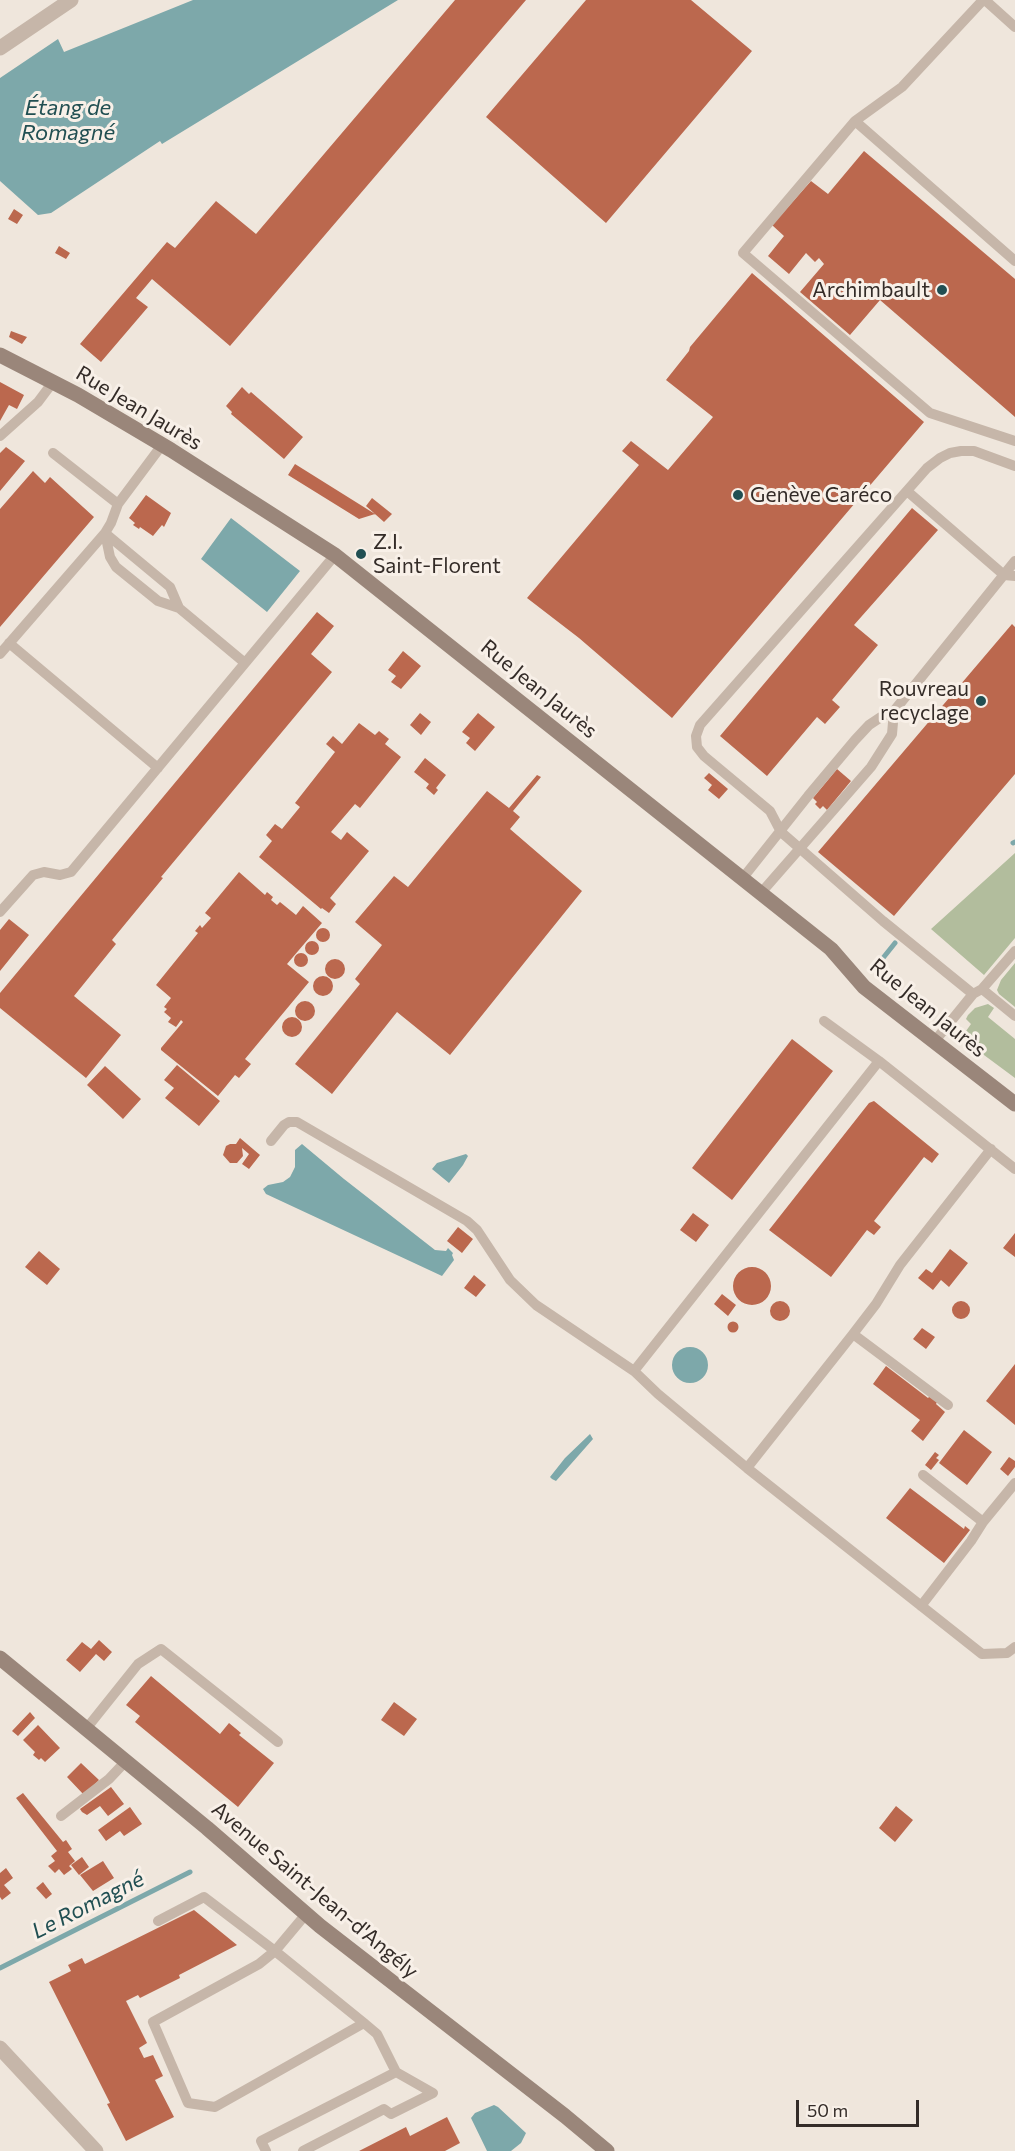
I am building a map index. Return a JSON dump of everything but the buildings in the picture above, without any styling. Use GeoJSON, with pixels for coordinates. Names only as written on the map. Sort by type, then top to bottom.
{"type":"FeatureCollection","features":[{"type":"Feature","properties":{"kind":"street"},"geometry":{"type":"LineString","coordinates":[[0,48],[71,0]]}},
{"type":"Feature","properties":{"kind":"street","name":"Rue Jean Jaurès"},"geometry":{"type":"LineString","coordinates":[[0,355],[53,382],[162,445],[335,555],[831,949],[864,987],[1015,1104]]}},
{"type":"Feature","properties":{"kind":"street","name":"Avenue Saint-Jean-d'Angély"},"geometry":{"type":"LineString","coordinates":[[0,1658],[207,1828],[306,1914],[607,2151]]}},
{"type":"Feature","properties":{"kind":"street"},"geometry":{"type":"LineString","coordinates":[[0,2048],[96,2151]]}},
{"type":"Feature","properties":{"kind":"lane"},"geometry":{"type":"LineString","coordinates":[[1015,27],[984,0],[902,87],[855,121],[743,253],[930,413],[1015,441]]}},
{"type":"Feature","properties":{"kind":"lane"},"geometry":{"type":"LineString","coordinates":[[855,121],[1015,261]]}},
{"type":"Feature","properties":{"kind":"lane"},"geometry":{"type":"LineString","coordinates":[[0,436],[38,402],[53,382]]}},
{"type":"Feature","properties":{"kind":"lane"},"geometry":{"type":"LineString","coordinates":[[0,654],[105,532],[118,504],[162,445]]}},
{"type":"Feature","properties":{"kind":"lane"},"geometry":{"type":"LineString","coordinates":[[1015,466],[974,451],[950,453],[927,468],[700,725],[696,736],[697,747],[704,756],[770,811],[781,832],[883,921],[978,992],[1015,1016]]}},
{"type":"Feature","properties":{"kind":"lane"},"geometry":{"type":"LineString","coordinates":[[53,453],[118,504]]}},
{"type":"Feature","properties":{"kind":"lane"},"geometry":{"type":"LineString","coordinates":[[907,491],[1009,575]]}},
{"type":"Feature","properties":{"kind":"lane"},"geometry":{"type":"LineString","coordinates":[[105,532],[110,557],[117,567],[158,601],[179,608],[245,663]]}},
{"type":"Feature","properties":{"kind":"lane"},"geometry":{"type":"LineString","coordinates":[[105,532],[170,587],[179,608]]}},
{"type":"Feature","properties":{"kind":"lane"},"geometry":{"type":"LineString","coordinates":[[0,912],[33,874],[44,872],[60,875],[71,872],[335,555]]}},
{"type":"Feature","properties":{"kind":"lane"},"geometry":{"type":"LineString","coordinates":[[742,879],[868,725],[894,711],[1009,575],[1015,561]]}},
{"type":"Feature","properties":{"kind":"lane"},"geometry":{"type":"LineString","coordinates":[[9,643],[158,768]]}},
{"type":"Feature","properties":{"kind":"lane"},"geometry":{"type":"LineString","coordinates":[[760,894],[858,784],[892,734],[894,711]]}},
{"type":"Feature","properties":{"kind":"lane"},"geometry":{"type":"LineString","coordinates":[[934,1042],[1015,951]]}},
{"type":"Feature","properties":{"kind":"lane"},"geometry":{"type":"LineString","coordinates":[[824,1021],[879,1061],[1015,1169]]}},
{"type":"Feature","properties":{"kind":"lane"},"geometry":{"type":"LineString","coordinates":[[634,1371],[879,1061]]}},
{"type":"Feature","properties":{"kind":"lane"},"geometry":{"type":"LineString","coordinates":[[271,1141],[284,1125],[297,1122],[467,1221],[477,1230],[520,1292],[634,1371],[658,1394],[747,1468],[982,1654],[1007,1653],[1015,1647]]}},
{"type":"Feature","properties":{"kind":"lane"},"geometry":{"type":"LineString","coordinates":[[747,1468],[876,1304],[900,1265],[991,1149]]}},
{"type":"Feature","properties":{"kind":"lane"},"geometry":{"type":"LineString","coordinates":[[853,1334],[948,1405]]}},
{"type":"Feature","properties":{"kind":"lane"},"geometry":{"type":"LineString","coordinates":[[922,1475],[983,1522]]}},
{"type":"Feature","properties":{"kind":"lane"},"geometry":{"type":"LineString","coordinates":[[921,1606],[1015,1483]]}},
{"type":"Feature","properties":{"kind":"lane"},"geometry":{"type":"LineString","coordinates":[[86,1729],[138,1665],[161,1649],[278,1742]]}},
{"type":"Feature","properties":{"kind":"lane"},"geometry":{"type":"LineString","coordinates":[[61,1816],[109,1779],[126,1761]]}},
{"type":"Feature","properties":{"kind":"lane"},"geometry":{"type":"LineString","coordinates":[[158,1921],[204,1897],[378,2034],[396,2072],[433,2093],[391,2114],[384,2109],[303,2151]]}},
{"type":"Feature","properties":{"kind":"lane"},"geometry":{"type":"LineString","coordinates":[[306,1914],[275,1951],[259,1964],[153,2022],[188,2103],[215,2107],[364,2024]]}},
{"type":"Feature","properties":{"kind":"lane"},"geometry":{"type":"LineString","coordinates":[[266,2151],[261,2141],[396,2072]]}},
{"type":"Feature","properties":{"kind":"green space"},"geometry":{"type":"Polygon","coordinates":[[[1015,853],[1015,938],[984,975],[931,929],[1015,853]]]}},
{"type":"Feature","properties":{"kind":"green space"},"geometry":{"type":"Polygon","coordinates":[[[1015,963],[1015,1007],[997,990],[1001,980],[1015,963]]]}},
{"type":"Feature","properties":{"kind":"green space"},"geometry":{"type":"Polygon","coordinates":[[[988,1004],[994,1008],[988,1017],[1015,1039],[1015,1078],[961,1038],[971,1024],[966,1019],[968,1015],[975,1008],[988,1004]]]}},
{"type":"Feature","properties":{"kind":"water","name":"Étang de Romagné"},"geometry":{"type":"Polygon","coordinates":[[[193,0],[398,0],[162,144],[160,141],[51,213],[38,215],[0,181],[0,78],[58,39],[64,52],[193,0]]]}},
{"type":"Feature","properties":{"kind":"water"},"geometry":{"type":"Polygon","coordinates":[[[231,518],[300,571],[267,612],[201,559],[231,518]]]}},
{"type":"Feature","properties":{"kind":"water"},"geometry":{"type":"Polygon","coordinates":[[[302,1144],[435,1250],[446,1251],[448,1248],[453,1253],[454,1260],[442,1276],[266,1194],[263,1189],[268,1185],[283,1182],[290,1177],[295,1167],[295,1150],[302,1144]]]}},
{"type":"Feature","properties":{"kind":"water"},"geometry":{"type":"Polygon","coordinates":[[[466,1154],[468,1156],[463,1165],[449,1183],[432,1169],[437,1163],[466,1154]]]}},
{"type":"Feature","properties":{"kind":"water"},"geometry":{"type":"Polygon","coordinates":[[[690,1347],[703,1352],[708,1365],[703,1378],[690,1383],[677,1378],[672,1365],[677,1352],[690,1347]]]}},
{"type":"Feature","properties":{"kind":"water"},"geometry":{"type":"Polygon","coordinates":[[[590,1434],[593,1439],[556,1481],[552,1479],[550,1477],[565,1458],[590,1434]]]}},
{"type":"Feature","properties":{"kind":"water"},"geometry":{"type":"Polygon","coordinates":[[[494,2105],[526,2133],[521,2143],[511,2151],[487,2151],[471,2118],[475,2113],[494,2105]]]}},
{"type":"Feature","properties":{"kind":"waterway","name":"Le Romagné"},"geometry":{"type":"LineString","coordinates":[[875,968],[895,943]]}},
{"type":"Feature","properties":{"kind":"waterway","name":"Le Romagné"},"geometry":{"type":"LineString","coordinates":[[0,1968],[190,1872]]}},
{"type":"Feature","properties":{"kind":"place","name":"Archimbault"},"geometry":{"type":"Point","coordinates":[942,290]}},
{"type":"Feature","properties":{"kind":"place","name":"Genève Caréco"},"geometry":{"type":"Point","coordinates":[738,495]}},
{"type":"Feature","properties":{"kind":"place","name":"Z.I. Saint-Florent"},"geometry":{"type":"Point","coordinates":[361,554]}},
{"type":"Feature","properties":{"kind":"place","name":"Rouvreau recyclage"},"geometry":{"type":"Point","coordinates":[981,701]}}]}
